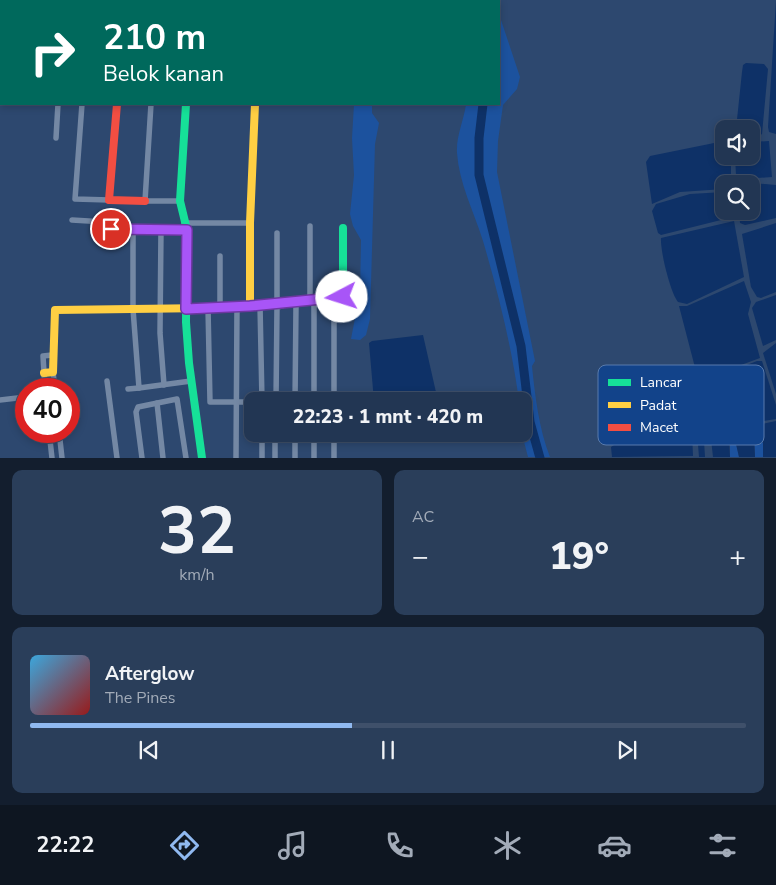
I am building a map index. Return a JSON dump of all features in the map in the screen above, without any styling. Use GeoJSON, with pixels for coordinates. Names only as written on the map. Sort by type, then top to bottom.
{"type":"FeatureCollection","features":[{"type":"Feature","properties":{"kind":"street"},"geometry":{"type":"LineString","coordinates":[[56,138],[58,105]]}},
{"type":"Feature","properties":{"kind":"street"},"geometry":{"type":"LineString","coordinates":[[82,105],[75,199],[180,201]]}},
{"type":"Feature","properties":{"kind":"street"},"geometry":{"type":"LineString","coordinates":[[110,200],[118,105]]}},
{"type":"Feature","properties":{"kind":"street"},"geometry":{"type":"LineString","coordinates":[[145,201],[151,105]]}},
{"type":"Feature","properties":{"kind":"street"},"geometry":{"type":"LineString","coordinates":[[186,105],[180,201],[186,227],[186,309],[191,381],[202,458]]}},
{"type":"Feature","properties":{"kind":"street"},"geometry":{"type":"LineString","coordinates":[[250,306],[250,223],[255,105]]}},
{"type":"Feature","properties":{"kind":"street"},"geometry":{"type":"LineString","coordinates":[[72,220],[105,222],[111,229],[133,230],[161,230],[250,223]]}},
{"type":"Feature","properties":{"kind":"street"},"geometry":{"type":"LineString","coordinates":[[310,226],[314,392]]}},
{"type":"Feature","properties":{"kind":"street"},"geometry":{"type":"LineString","coordinates":[[276,392],[276,307],[296,306],[341,298],[343,295],[343,228]]}},
{"type":"Feature","properties":{"kind":"street"},"geometry":{"type":"LineString","coordinates":[[133,230],[132,309],[139,388]]}},
{"type":"Feature","properties":{"kind":"street"},"geometry":{"type":"LineString","coordinates":[[161,230],[160,309],[164,385]]}},
{"type":"Feature","properties":{"kind":"street"},"geometry":{"type":"LineString","coordinates":[[276,302],[277,233]]}},
{"type":"Feature","properties":{"kind":"street"},"geometry":{"type":"LineString","coordinates":[[220,256],[220,307]]}},
{"type":"Feature","properties":{"kind":"street"},"geometry":{"type":"LineString","coordinates":[[47,378],[54,311],[237,307],[276,302],[334,303],[334,392]]}},
{"type":"Feature","properties":{"kind":"street"},"geometry":{"type":"LineString","coordinates":[[260,305],[262,392]]}},
{"type":"Feature","properties":{"kind":"street"},"geometry":{"type":"LineString","coordinates":[[295,392],[296,306]]}},
{"type":"Feature","properties":{"kind":"street"},"geometry":{"type":"LineString","coordinates":[[236,458],[237,307]]}},
{"type":"Feature","properties":{"kind":"street"},"geometry":{"type":"LineString","coordinates":[[208,308],[209,400],[211,402],[244,402]]}},
{"type":"Feature","properties":{"kind":"street"},"geometry":{"type":"LineString","coordinates":[[48,373],[50,378]]}},
{"type":"Feature","properties":{"kind":"street"},"geometry":{"type":"LineString","coordinates":[[107,381],[117,458]]}},
{"type":"Feature","properties":{"kind":"street"},"geometry":{"type":"LineString","coordinates":[[128,389],[191,381]]}},
{"type":"Feature","properties":{"kind":"street"},"geometry":{"type":"LineString","coordinates":[[0,400],[15,398]]}},
{"type":"Feature","properties":{"kind":"street"},"geometry":{"type":"LineString","coordinates":[[142,458],[136,409],[177,399],[179,401],[186,458]]}},
{"type":"Feature","properties":{"kind":"street"},"geometry":{"type":"LineString","coordinates":[[157,403],[163,458]]}},
{"type":"Feature","properties":{"kind":"street"},"geometry":{"type":"LineString","coordinates":[[262,442],[262,458]]}},
{"type":"Feature","properties":{"kind":"street"},"geometry":{"type":"LineString","coordinates":[[275,442],[275,458]]}},
{"type":"Feature","properties":{"kind":"street"},"geometry":{"type":"LineString","coordinates":[[295,442],[295,458]]}},
{"type":"Feature","properties":{"kind":"street"},"geometry":{"type":"LineString","coordinates":[[314,442],[314,458]]}},
{"type":"Feature","properties":{"kind":"street"},"geometry":{"type":"LineString","coordinates":[[334,442],[334,458]]}},
{"type":"Feature","properties":{"kind":"street"},"geometry":{"type":"LineString","coordinates":[[50,443],[52,458]]}},
{"type":"Feature","properties":{"kind":"street"},"geometry":{"type":"LineString","coordinates":[[60,443],[62,458]]}},
{"type":"Feature","properties":{"kind":"shaded area"},"geometry":{"type":"Polygon","coordinates":[[[776,1],[776,134],[769,132],[768,127],[776,1]]]}},
{"type":"Feature","properties":{"kind":"shaded area"},"geometry":{"type":"Polygon","coordinates":[[[500,17],[520,77],[517,89],[503,105],[498,141],[497,172],[535,361],[532,366],[538,412],[550,457],[528,457],[524,442],[532,442],[532,392],[518,392],[513,361],[494,280],[464,186],[457,153],[466,105],[500,105],[500,17]]]}},
{"type":"Feature","properties":{"kind":"shaded area"},"geometry":{"type":"Polygon","coordinates":[[[746,63],[764,64],[768,69],[762,134],[760,135],[760,120],[737,120],[743,65],[746,63]]]}},
{"type":"Feature","properties":{"kind":"shaded area"},"geometry":{"type":"Polygon","coordinates":[[[354,105],[372,105],[372,113],[379,123],[375,144],[370,319],[366,335],[360,340],[351,339],[360,292],[361,240],[353,226],[350,214],[354,175],[352,138],[354,105]]]}},
{"type":"Feature","properties":{"kind":"shaded area"},"geometry":{"type":"Polygon","coordinates":[[[769,141],[772,177],[736,175],[735,165],[760,165],[760,142],[769,141]]]}},
{"type":"Feature","properties":{"kind":"shaded area"},"geometry":{"type":"Polygon","coordinates":[[[715,143],[715,165],[731,165],[731,175],[715,175],[715,190],[680,192],[652,204],[646,162],[650,156],[715,143]]]}},
{"type":"Feature","properties":{"kind":"shaded area"},"geometry":{"type":"Polygon","coordinates":[[[760,184],[776,185],[776,218],[745,225],[740,223],[740,220],[760,220],[760,184]]]}},
{"type":"Feature","properties":{"kind":"shaded area"},"geometry":{"type":"Polygon","coordinates":[[[715,193],[715,220],[721,220],[661,235],[658,233],[652,211],[656,204],[690,194],[715,193]]]}},
{"type":"Feature","properties":{"kind":"shaded area"},"geometry":{"type":"Polygon","coordinates":[[[734,221],[744,277],[687,304],[678,302],[666,271],[661,238],[734,221]]]}},
{"type":"Feature","properties":{"kind":"shaded area"},"geometry":{"type":"Polygon","coordinates":[[[776,223],[776,292],[761,298],[757,297],[751,287],[742,234],[776,223]]]}},
{"type":"Feature","properties":{"kind":"shaded area"},"geometry":{"type":"Polygon","coordinates":[[[744,281],[751,302],[748,314],[760,358],[741,365],[694,365],[679,306],[687,306],[744,281]]]}},
{"type":"Feature","properties":{"kind":"shaded area"},"geometry":{"type":"Polygon","coordinates":[[[776,295],[776,340],[763,346],[752,308],[756,302],[776,295]]]}},
{"type":"Feature","properties":{"kind":"shaded area"},"geometry":{"type":"Polygon","coordinates":[[[423,335],[436,392],[373,392],[369,343],[372,341],[423,335]]]}},
{"type":"Feature","properties":{"kind":"shaded area"},"geometry":{"type":"Polygon","coordinates":[[[776,343],[776,394],[763,353],[776,343]]]}},
{"type":"Feature","properties":{"kind":"shaded area"},"geometry":{"type":"Polygon","coordinates":[[[762,361],[763,365],[747,365],[762,361]]]}},
{"type":"Feature","properties":{"kind":"shaded area"},"geometry":{"type":"Polygon","coordinates":[[[764,367],[776,405],[776,419],[764,421],[764,367]]]}},
{"type":"Feature","properties":{"kind":"shaded area"},"geometry":{"type":"Polygon","coordinates":[[[776,421],[776,457],[763,457],[764,424],[776,421]]]}},
{"type":"Feature","properties":{"kind":"shaded area"},"geometry":{"type":"Polygon","coordinates":[[[614,445],[693,445],[693,456],[612,457],[611,447],[614,445]]]}},
{"type":"Feature","properties":{"kind":"shaded area"},"geometry":{"type":"Polygon","coordinates":[[[698,445],[704,445],[705,457],[699,457],[698,445]]]}},
{"type":"Feature","properties":{"kind":"shaded area"},"geometry":{"type":"Polygon","coordinates":[[[712,445],[729,445],[730,457],[713,457],[712,445]]]}},
{"type":"Feature","properties":{"kind":"shaded area"},"geometry":{"type":"Polygon","coordinates":[[[730,445],[736,445],[739,457],[730,457],[730,445]]]}},
{"type":"Feature","properties":{"kind":"shaded area"},"geometry":{"type":"Polygon","coordinates":[[[736,445],[754,445],[755,457],[739,457],[736,445]]]}},
{"type":"Feature","properties":{"kind":"shaded area"},"geometry":{"type":"Polygon","coordinates":[[[754,445],[763,445],[763,457],[755,457],[754,445]]]}},
{"type":"Feature","properties":{"kind":"waterway"},"geometry":{"type":"LineString","coordinates":[[483,105],[479,138],[479,175],[521,346],[530,422],[540,458]]}},
{"type":"Feature","properties":{"kind":"traffic: fast"},"geometry":{"type":"LineString","coordinates":[[186,105],[180,201],[187,230],[186,322],[189,363],[202,458]]}},
{"type":"Feature","properties":{"kind":"traffic: fast"},"geometry":{"type":"LineString","coordinates":[[278,303],[341,299],[343,295],[343,228]]}},
{"type":"Feature","properties":{"kind":"traffic: slow"},"geometry":{"type":"LineString","coordinates":[[250,306],[250,223],[255,105]]}},
{"type":"Feature","properties":{"kind":"traffic: slow"},"geometry":{"type":"LineString","coordinates":[[44,373],[53,372],[55,310],[208,308],[278,303]]}},
{"type":"Feature","properties":{"kind":"traffic: jam"},"geometry":{"type":"LineString","coordinates":[[117,105],[109,200],[145,201]]}},
{"type":"Feature","properties":{"kind":"route"},"geometry":{"type":"LineString","coordinates":[[111,229],[187,230],[186,309],[250,306],[342,297]]}}]}
